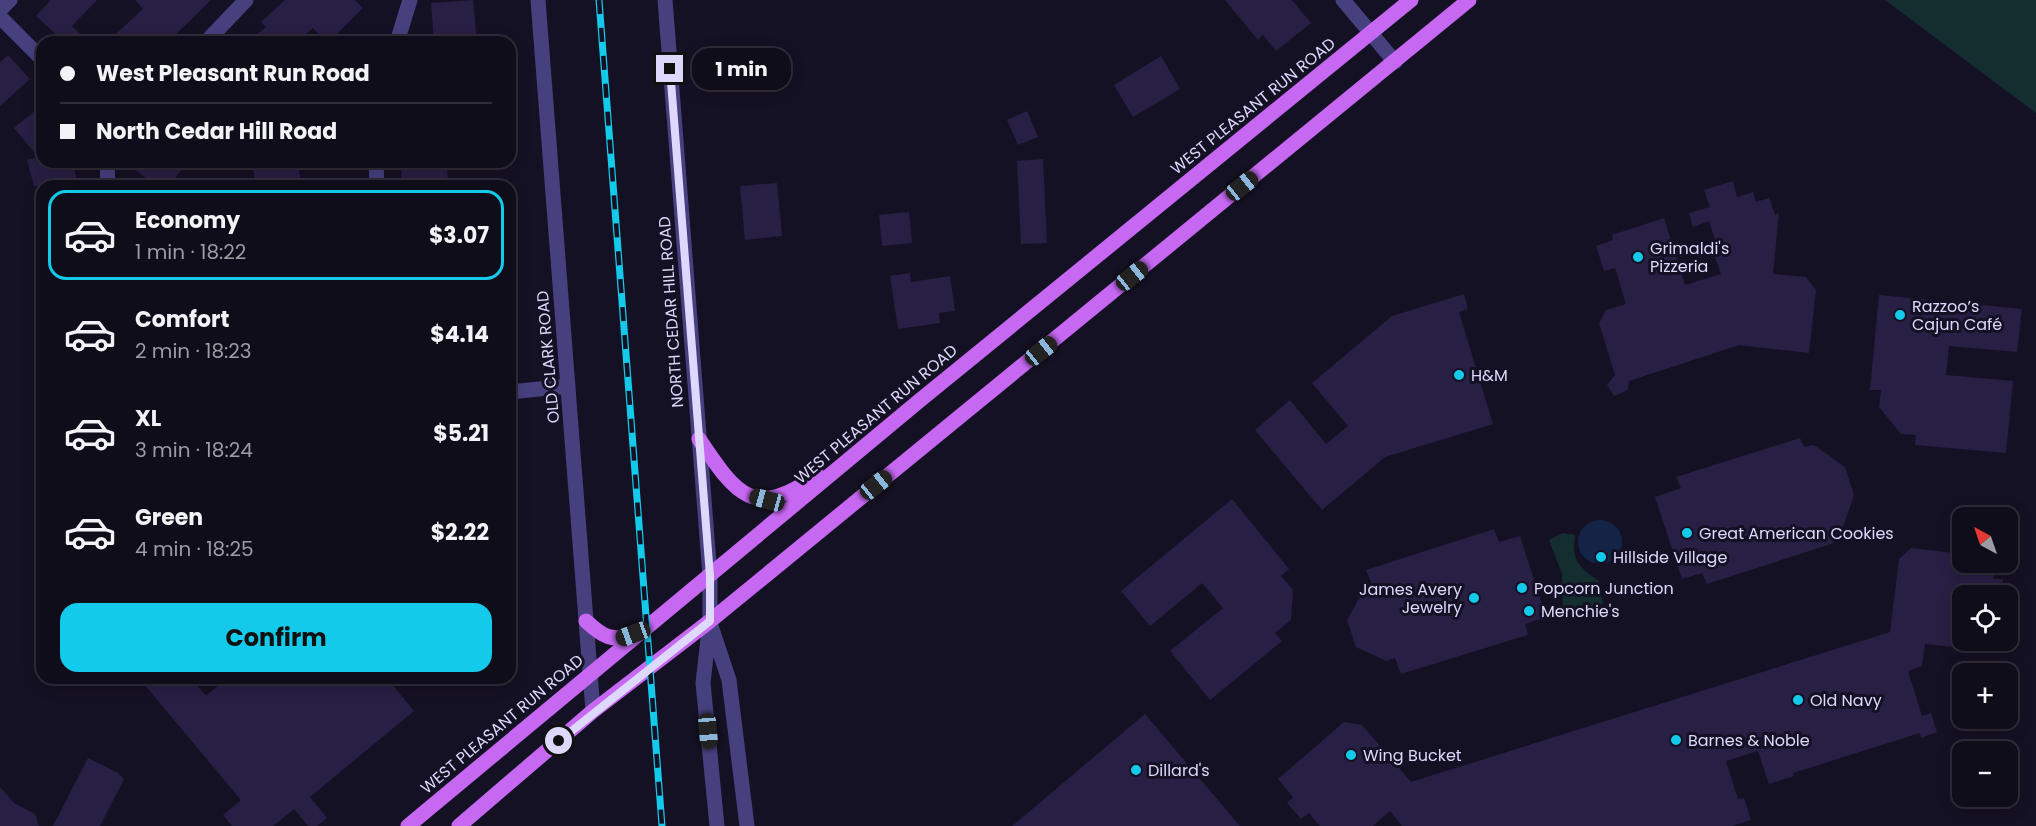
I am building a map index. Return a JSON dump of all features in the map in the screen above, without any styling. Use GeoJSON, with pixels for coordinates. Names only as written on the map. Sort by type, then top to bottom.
{"type":"FeatureCollection","features":[{"type":"Feature","properties":{"kind":"main road","name":"WEST PLEASANT RUN ROAD"},"geometry":{"type":"LineString","coordinates":[[408,826],[919,401],[1411,0]]}},
{"type":"Feature","properties":{"kind":"main road"},"geometry":{"type":"LineString","coordinates":[[459,826],[593,711],[710,621],[1469,0]]}},
{"type":"Feature","properties":{"kind":"main road"},"geometry":{"type":"LineString","coordinates":[[699,439],[728,482],[748,495],[767,500],[796,489],[919,401]]}},
{"type":"Feature","properties":{"kind":"main road"},"geometry":{"type":"LineString","coordinates":[[586,621],[603,637],[618,640],[648,628]]}},
{"type":"Feature","properties":{"kind":"street"},"geometry":{"type":"LineString","coordinates":[[0,10],[10,0]]}},
{"type":"Feature","properties":{"kind":"street"},"geometry":{"type":"LineString","coordinates":[[212,36],[246,0]]}},
{"type":"Feature","properties":{"kind":"street"},"geometry":{"type":"LineString","coordinates":[[399,36],[410,0]]}},
{"type":"Feature","properties":{"kind":"street","name":"OLD CLARK ROAD"},"geometry":{"type":"LineString","coordinates":[[538,0],[593,711]]}},
{"type":"Feature","properties":{"kind":"street","name":"NORTH CEDAR HILL ROAD"},"geometry":{"type":"LineString","coordinates":[[665,0],[710,576],[710,621],[703,683],[717,826]]}},
{"type":"Feature","properties":{"kind":"street"},"geometry":{"type":"LineString","coordinates":[[1343,0],[1395,62]]}},
{"type":"Feature","properties":{"kind":"street"},"geometry":{"type":"LineString","coordinates":[[0,17],[36,53]]}},
{"type":"Feature","properties":{"kind":"street"},"geometry":{"type":"LineString","coordinates":[[516,391],[568,386]]}},
{"type":"Feature","properties":{"kind":"street","name":"NORTH CEDAR HILL ROAD"},"geometry":{"type":"LineString","coordinates":[[710,621],[729,680],[747,826]]}},
{"type":"Feature","properties":{"kind":"green space"},"geometry":{"type":"Polygon","coordinates":[[[1885,0],[2036,0],[2036,113],[1885,0]]]}},
{"type":"Feature","properties":{"kind":"green space"},"geometry":{"type":"Polygon","coordinates":[[[1563,533],[1575,535],[1574,551],[1578,563],[1599,581],[1603,604],[1572,613],[1563,608],[1562,574],[1549,540],[1563,533]]]}},
{"type":"Feature","properties":{"kind":"water"},"geometry":{"type":"Polygon","coordinates":[[[1600,520],[1616,526],[1622,542],[1616,558],[1600,564],[1584,558],[1578,542],[1584,526],[1600,520]]]}},
{"type":"Feature","properties":{"kind":"building"},"geometry":{"type":"Polygon","coordinates":[[[51,0],[97,0],[72,26],[83,36],[58,36],[36,16],[51,0]]]}},
{"type":"Feature","properties":{"kind":"building"},"geometry":{"type":"Polygon","coordinates":[[[135,0],[211,0],[174,36],[114,36],[143,9],[135,0]]]}},
{"type":"Feature","properties":{"kind":"building"},"geometry":{"type":"Polygon","coordinates":[[[285,0],[355,0],[363,8],[335,36],[320,36],[313,28],[304,36],[255,36],[266,27],[261,22],[285,0]]]}},
{"type":"Feature","properties":{"kind":"building"},"geometry":{"type":"Polygon","coordinates":[[[473,0],[476,36],[434,36],[431,3],[473,0]]]}},
{"type":"Feature","properties":{"kind":"building"},"geometry":{"type":"Polygon","coordinates":[[[1225,0],[1292,0],[1311,23],[1276,51],[1263,35],[1258,40],[1225,0]]]}},
{"type":"Feature","properties":{"kind":"building"},"geometry":{"type":"Polygon","coordinates":[[[8,55],[30,79],[0,106],[0,62],[8,55]]]}},
{"type":"Feature","properties":{"kind":"building"},"geometry":{"type":"Polygon","coordinates":[[[1161,56],[1180,89],[1133,117],[1114,85],[1161,56]]]}},
{"type":"Feature","properties":{"kind":"building"},"geometry":{"type":"Polygon","coordinates":[[[36,110],[36,155],[14,128],[36,110]]]}},
{"type":"Feature","properties":{"kind":"building"},"geometry":{"type":"Polygon","coordinates":[[[1027,111],[1038,137],[1018,145],[1007,120],[1027,111]]]}},
{"type":"Feature","properties":{"kind":"building"},"geometry":{"type":"Polygon","coordinates":[[[36,158],[36,168],[74,168],[77,180],[36,180],[36,186],[34,186],[27,160],[36,158]]]}},
{"type":"Feature","properties":{"kind":"building"},"geometry":{"type":"Polygon","coordinates":[[[1043,159],[1047,243],[1021,244],[1017,161],[1043,159]]]}},
{"type":"Feature","properties":{"kind":"building"},"geometry":{"type":"Polygon","coordinates":[[[133,168],[182,168],[174,180],[148,180],[133,168]]]}},
{"type":"Feature","properties":{"kind":"building"},"geometry":{"type":"Polygon","coordinates":[[[253,168],[299,168],[300,180],[255,180],[253,168]]]}},
{"type":"Feature","properties":{"kind":"building"},"geometry":{"type":"Polygon","coordinates":[[[401,168],[447,168],[448,180],[402,180],[401,168]]]}},
{"type":"Feature","properties":{"kind":"building"},"geometry":{"type":"Polygon","coordinates":[[[1733,181],[1737,197],[1753,192],[1756,202],[1769,198],[1775,215],[1779,213],[1773,274],[1806,277],[1816,290],[1809,353],[1739,345],[1629,381],[1628,390],[1614,396],[1607,385],[1615,375],[1599,323],[1606,310],[1626,304],[1615,268],[1604,271],[1596,246],[1613,240],[1612,235],[1664,218],[1685,285],[1721,274],[1712,248],[1717,246],[1709,221],[1693,227],[1689,213],[1710,207],[1704,190],[1733,181]]]}},
{"type":"Feature","properties":{"kind":"building"},"geometry":{"type":"Polygon","coordinates":[[[777,183],[782,236],[745,240],[740,186],[777,183]]]}},
{"type":"Feature","properties":{"kind":"building"},"geometry":{"type":"Polygon","coordinates":[[[909,212],[912,243],[882,246],[879,215],[909,212]]]}},
{"type":"Feature","properties":{"kind":"building"},"geometry":{"type":"Polygon","coordinates":[[[910,273],[911,282],[950,276],[955,311],[939,313],[940,323],[898,329],[890,276],[910,273]]]}},
{"type":"Feature","properties":{"kind":"building"},"geometry":{"type":"Polygon","coordinates":[[[1464,294],[1468,309],[1459,312],[1493,424],[1385,457],[1322,510],[1255,430],[1290,400],[1326,444],[1348,426],[1312,383],[1392,316],[1464,294]]]}},
{"type":"Feature","properties":{"kind":"building"},"geometry":{"type":"Polygon","coordinates":[[[1879,295],[2022,309],[2017,352],[1949,346],[1946,375],[2013,381],[2006,453],[1915,445],[1916,435],[1901,434],[1879,407],[1881,390],[1870,390],[1879,295]]]}},
{"type":"Feature","properties":{"kind":"building"},"geometry":{"type":"Polygon","coordinates":[[[1800,438],[1804,447],[1814,445],[1845,467],[1854,495],[1842,530],[1831,534],[1834,543],[1707,584],[1702,573],[1682,579],[1655,497],[1681,488],[1676,477],[1800,438]]]}},
{"type":"Feature","properties":{"kind":"building"},"geometry":{"type":"Polygon","coordinates":[[[1232,499],[1289,569],[1281,576],[1293,590],[1291,620],[1275,633],[1282,641],[1210,700],[1170,651],[1223,608],[1202,583],[1150,626],[1121,591],[1232,499]]]}},
{"type":"Feature","properties":{"kind":"building"},"geometry":{"type":"Polygon","coordinates":[[[1494,529],[1499,542],[1520,536],[1546,617],[1525,624],[1528,635],[1401,674],[1395,658],[1386,661],[1356,647],[1347,620],[1363,591],[1373,588],[1366,570],[1494,529]]]}},
{"type":"Feature","properties":{"kind":"building"},"geometry":{"type":"Polygon","coordinates":[[[1911,548],[1952,553],[1952,573],[1994,573],[1993,579],[2003,579],[2002,585],[1952,585],[1952,647],[1925,644],[1922,666],[1908,671],[1922,716],[1931,713],[1937,732],[1921,738],[1920,733],[1793,773],[1794,776],[1769,784],[1758,751],[1726,761],[1738,799],[1744,798],[1751,820],[1732,826],[1402,826],[1390,811],[1373,826],[1320,826],[1309,813],[1301,819],[1287,803],[1293,797],[1278,779],[1344,722],[1362,725],[1411,782],[1890,632],[1899,559],[1911,548]]]}},
{"type":"Feature","properties":{"kind":"building"},"geometry":{"type":"Polygon","coordinates":[[[144,684],[196,684],[206,696],[220,684],[392,684],[414,711],[310,797],[327,818],[317,826],[308,826],[294,809],[273,826],[232,826],[223,815],[241,800],[144,684]]]}},
{"type":"Feature","properties":{"kind":"building","name":"Dillard's"},"geometry":{"type":"Polygon","coordinates":[[[1145,714],[1240,826],[1012,826],[1145,714]]]}},
{"type":"Feature","properties":{"kind":"building"},"geometry":{"type":"Polygon","coordinates":[[[88,758],[118,773],[124,779],[100,826],[53,826],[88,758]]]}},
{"type":"Feature","properties":{"kind":"building"},"geometry":{"type":"Polygon","coordinates":[[[0,787],[14,803],[35,814],[39,826],[0,826],[0,787]]]}},
{"type":"Feature","properties":{"kind":"railway"},"geometry":{"type":"LineString","coordinates":[[599,0],[662,826]]}},
{"type":"Feature","properties":{"kind":"place","name":"Grimaldi's Pizzeria"},"geometry":{"type":"Point","coordinates":[1638,257]}},
{"type":"Feature","properties":{"kind":"place","name":"Razzoo’s Cajun Café"},"geometry":{"type":"Point","coordinates":[1900,315]}},
{"type":"Feature","properties":{"kind":"place","name":"H&M"},"geometry":{"type":"Point","coordinates":[1459,375]}},
{"type":"Feature","properties":{"kind":"place","name":"Great American Cookies"},"geometry":{"type":"Point","coordinates":[1687,533]}},
{"type":"Feature","properties":{"kind":"place","name":"Hillside Village"},"geometry":{"type":"Point","coordinates":[1601,557]}},
{"type":"Feature","properties":{"kind":"place","name":"Popcorn Junction"},"geometry":{"type":"Point","coordinates":[1522,588]}},
{"type":"Feature","properties":{"kind":"place","name":"James Avery Jewelry"},"geometry":{"type":"Point","coordinates":[1474,598]}},
{"type":"Feature","properties":{"kind":"place","name":"Menchie's"},"geometry":{"type":"Point","coordinates":[1529,611]}},
{"type":"Feature","properties":{"kind":"place","name":"Old Navy"},"geometry":{"type":"Point","coordinates":[1798,700]}},
{"type":"Feature","properties":{"kind":"place","name":"Barnes & Noble"},"geometry":{"type":"Point","coordinates":[1676,740]}},
{"type":"Feature","properties":{"kind":"place","name":"Wing Bucket"},"geometry":{"type":"Point","coordinates":[1351,755]}},
{"type":"Feature","properties":{"kind":"place","name":"Dillard's"},"geometry":{"type":"Point","coordinates":[1136,770]}},
{"type":"Feature","properties":{"kind":"route"},"geometry":{"type":"LineString","coordinates":[[559,741],[593,711],[710,621],[710,576],[670,69]]}}]}
